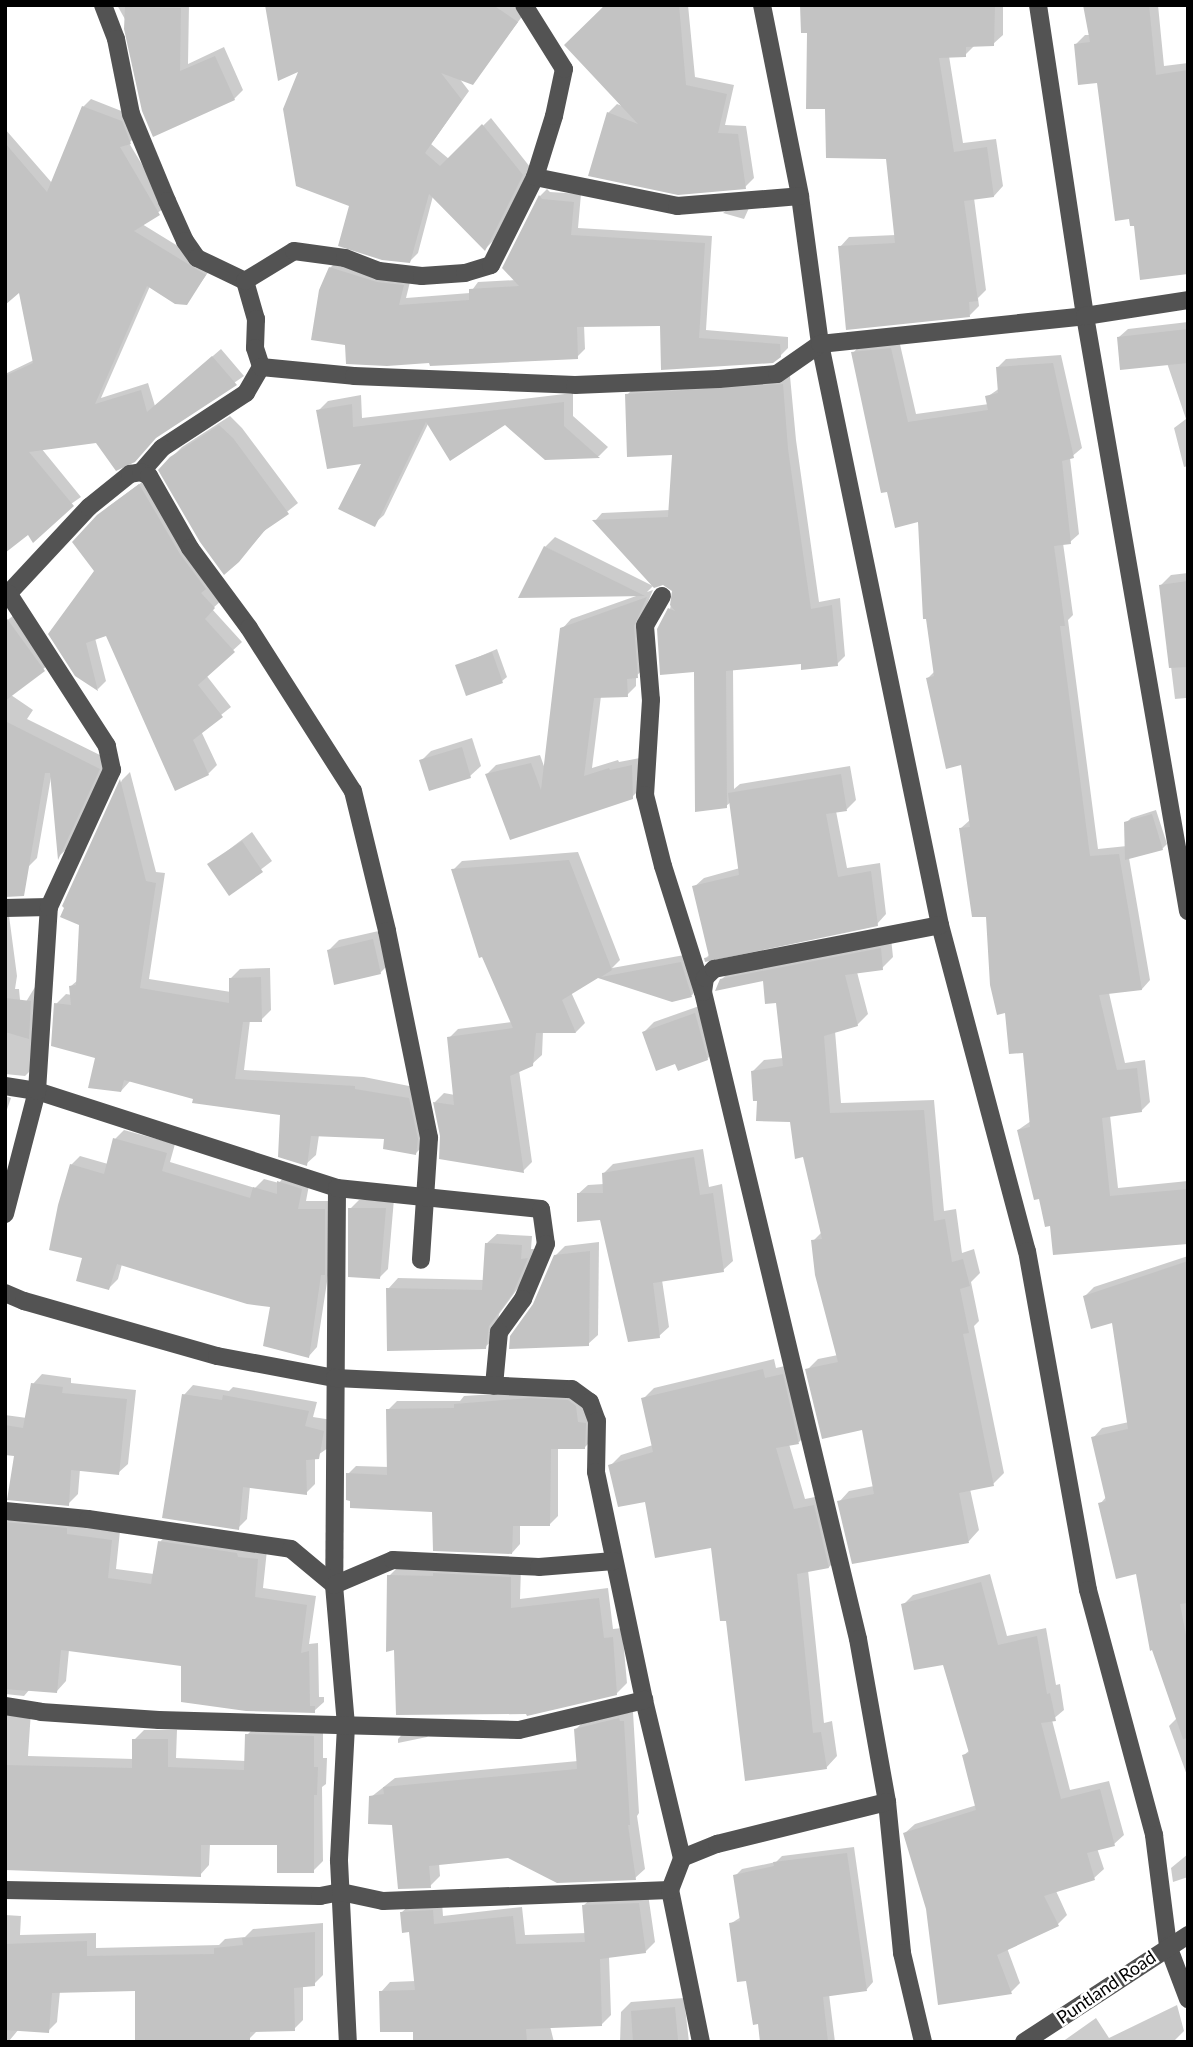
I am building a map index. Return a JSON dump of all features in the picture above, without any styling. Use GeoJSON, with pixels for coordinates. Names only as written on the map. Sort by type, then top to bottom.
{"type":"FeatureCollection","features":[{"type":"Feature","properties":{"kind":"street"},"geometry":{"type":"LineString","coordinates":[[5,1214],[37,1091],[49,907],[112,769],[107,746],[7,595],[89,508],[130,474],[141,472],[162,448],[246,393],[261,366],[255,348],[256,319],[245,281],[197,258],[185,241],[131,114],[116,39],[103,5]]}},
{"type":"Feature","properties":{"kind":"street"},"geometry":{"type":"LineString","coordinates":[[245,281],[294,251],[345,258],[379,271],[422,276],[466,273],[491,265],[535,177],[554,116],[564,69],[524,5]]}},
{"type":"Feature","properties":{"kind":"street"},"geometry":{"type":"LineString","coordinates":[[762,5],[800,197],[820,344],[940,925],[1027,1251],[1088,1590],[1154,1835],[1168,1946],[1188,1998]]}},
{"type":"Feature","properties":{"kind":"street"},"geometry":{"type":"LineString","coordinates":[[1038,5],[1086,316],[1188,911]]}},
{"type":"Feature","properties":{"kind":"street"},"geometry":{"type":"LineString","coordinates":[[535,177],[677,206],[800,197]]}},
{"type":"Feature","properties":{"kind":"street"},"geometry":{"type":"LineString","coordinates":[[261,366],[354,376],[575,385],[696,380],[777,374],[820,344],[1086,316],[1188,300]]}},
{"type":"Feature","properties":{"kind":"street"},"geometry":{"type":"LineString","coordinates":[[141,472],[156,484],[190,548],[249,628],[353,791],[387,931],[429,1138],[421,1260]]}},
{"type":"Feature","properties":{"kind":"street"},"geometry":{"type":"LineString","coordinates":[[662,596],[645,626],[651,700],[645,795],[663,866],[703,992],[858,1639],[887,1802],[902,1953],[923,2042]]}},
{"type":"Feature","properties":{"kind":"street"},"geometry":{"type":"LineString","coordinates":[[5,908],[49,907]]}},
{"type":"Feature","properties":{"kind":"street"},"geometry":{"type":"LineString","coordinates":[[703,992],[705,978],[714,969],[940,925]]}},
{"type":"Feature","properties":{"kind":"street"},"geometry":{"type":"LineString","coordinates":[[5,1086],[37,1091],[337,1188],[541,1209],[546,1244],[523,1299],[499,1332],[494,1386]]}},
{"type":"Feature","properties":{"kind":"street"},"geometry":{"type":"LineString","coordinates":[[337,1188],[334,1585],[346,1726],[339,1861],[348,2042]]}},
{"type":"Feature","properties":{"kind":"street"},"geometry":{"type":"LineString","coordinates":[[5,1293],[24,1301],[217,1356],[335,1378],[572,1389],[590,1402],[597,1421],[596,1472],[643,1700],[682,1858],[670,1890],[701,2042]]}},
{"type":"Feature","properties":{"kind":"street"},"geometry":{"type":"LineString","coordinates":[[5,1511],[88,1519],[291,1549],[334,1585]]}},
{"type":"Feature","properties":{"kind":"street"},"geometry":{"type":"LineString","coordinates":[[334,1585],[393,1560],[539,1567],[614,1561]]}},
{"type":"Feature","properties":{"kind":"street"},"geometry":{"type":"LineString","coordinates":[[5,1706],[41,1712],[159,1720],[519,1730],[643,1700]]}},
{"type":"Feature","properties":{"kind":"street"},"geometry":{"type":"LineString","coordinates":[[682,1858],[717,1844],[887,1802]]}},
{"type":"Feature","properties":{"kind":"street"},"geometry":{"type":"LineString","coordinates":[[5,1890],[320,1896],[341,1892],[383,1901],[670,1890]]}},
{"type":"Feature","properties":{"kind":"street","name":"Puntland Road"},"geometry":{"type":"LineString","coordinates":[[1024,2042],[1188,1935]]}},
{"type":"Feature","properties":{"kind":"building"},"geometry":{"type":"Polygon","coordinates":[[[265,5],[493,5],[518,22],[473,85],[441,73],[462,100],[425,153],[440,166],[482,124],[523,175],[485,251],[429,194],[410,263],[382,260],[338,246],[349,206],[296,186],[283,109],[298,72],[278,81],[265,5]]]}},
{"type":"Feature","properties":{"kind":"building"},"geometry":{"type":"Polygon","coordinates":[[[605,5],[679,5],[686,85],[727,94],[718,133],[738,134],[746,189],[678,195],[588,176],[607,112],[638,124],[564,45],[605,5]]]}},
{"type":"Feature","properties":{"kind":"building"},"geometry":{"type":"Polygon","coordinates":[[[800,5],[995,5],[994,46],[966,47],[966,57],[939,58],[954,152],[987,147],[994,197],[964,201],[978,301],[969,302],[970,317],[846,330],[838,246],[895,243],[886,159],[826,158],[825,109],[806,109],[807,33],[801,33],[800,5]]]}},
{"type":"Feature","properties":{"kind":"building"},"geometry":{"type":"Polygon","coordinates":[[[1083,5],[1149,5],[1156,75],[1188,70],[1188,274],[1140,280],[1134,226],[1130,226],[1129,219],[1115,221],[1097,83],[1078,85],[1074,44],[1090,42],[1083,5]]]}},
{"type":"Feature","properties":{"kind":"building"},"geometry":{"type":"Polygon","coordinates":[[[125,7],[181,8],[180,71],[215,56],[235,100],[153,137],[142,111],[124,29],[125,7]]]}},
{"type":"Feature","properties":{"kind":"building"},"geometry":{"type":"Polygon","coordinates":[[[82,106],[122,121],[131,144],[120,147],[160,215],[134,231],[206,275],[187,305],[175,304],[147,286],[95,404],[141,390],[147,412],[212,356],[237,385],[156,438],[135,462],[116,471],[96,443],[29,452],[74,506],[33,543],[28,535],[5,553],[5,376],[33,363],[19,293],[5,305],[5,143],[47,192],[82,106]]]}},
{"type":"Feature","properties":{"kind":"building"},"geometry":{"type":"Polygon","coordinates":[[[539,195],[542,199],[574,202],[571,235],[705,243],[699,338],[780,344],[781,357],[773,363],[661,370],[660,326],[577,327],[578,359],[430,366],[429,363],[387,366],[346,364],[345,345],[311,340],[319,290],[329,267],[377,282],[404,285],[399,305],[469,300],[469,289],[519,286],[502,268],[539,195]]]}},
{"type":"Feature","properties":{"kind":"building"},"geometry":{"type":"Polygon","coordinates":[[[1188,329],[1188,363],[1120,370],[1117,337],[1188,329]]]}},
{"type":"Feature","properties":{"kind":"building"},"geometry":{"type":"Polygon","coordinates":[[[891,348],[908,422],[988,410],[985,396],[998,393],[996,367],[1053,363],[1074,458],[1062,461],[1071,544],[1054,546],[1065,626],[1060,626],[1090,856],[1119,854],[1142,990],[1099,995],[1117,1070],[1137,1068],[1142,1112],[1102,1118],[1110,1196],[1188,1189],[1188,1244],[1053,1255],[1050,1226],[1045,1227],[1039,1199],[1034,1200],[1017,1130],[1030,1127],[1023,1053],[1009,1054],[1005,1013],[997,1015],[990,985],[986,917],[972,917],[959,828],[970,827],[961,765],[946,769],[926,678],[934,676],[926,619],[923,619],[918,522],[895,528],[887,492],[881,493],[851,352],[891,348]]]}},
{"type":"Feature","properties":{"kind":"building"},"geometry":{"type":"Polygon","coordinates":[[[783,384],[788,449],[811,609],[832,605],[838,666],[801,670],[801,664],[726,671],[727,808],[695,812],[694,672],[660,675],[657,629],[668,608],[675,611],[670,605],[672,591],[663,585],[654,588],[592,520],[668,517],[672,455],[627,457],[625,394],[783,384]]]}},
{"type":"Feature","properties":{"kind":"building"},"geometry":{"type":"Polygon","coordinates":[[[564,402],[564,426],[600,458],[545,460],[505,425],[450,461],[426,422],[375,527],[338,509],[361,464],[327,469],[316,410],[352,404],[353,427],[564,402]]]}},
{"type":"Feature","properties":{"kind":"building"},"geometry":{"type":"Polygon","coordinates":[[[219,425],[233,438],[289,514],[264,531],[239,562],[224,575],[200,542],[158,470],[170,457],[219,425]]]}},
{"type":"Feature","properties":{"kind":"building"},"geometry":{"type":"Polygon","coordinates":[[[139,484],[180,554],[206,589],[201,593],[215,608],[205,619],[235,652],[198,685],[223,717],[193,740],[209,775],[175,791],[106,636],[86,643],[98,691],[75,676],[48,634],[94,571],[72,542],[97,515],[139,484]]]}},
{"type":"Feature","properties":{"kind":"building"},"geometry":{"type":"Polygon","coordinates":[[[544,546],[645,596],[518,598],[544,546]]]}},
{"type":"Feature","properties":{"kind":"building"},"geometry":{"type":"Polygon","coordinates":[[[1188,581],[1188,667],[1169,668],[1159,585],[1188,581]]]}},
{"type":"Feature","properties":{"kind":"building"},"geometry":{"type":"Polygon","coordinates":[[[647,597],[634,626],[638,678],[627,679],[628,697],[594,698],[584,776],[609,768],[610,770],[632,765],[633,799],[510,840],[485,774],[531,763],[541,790],[560,628],[647,597]]]}},
{"type":"Feature","properties":{"kind":"building"},"geometry":{"type":"Polygon","coordinates":[[[5,616],[45,671],[5,701],[5,616]]]}},
{"type":"Feature","properties":{"kind":"building"},"geometry":{"type":"Polygon","coordinates":[[[492,652],[503,683],[466,696],[455,665],[492,652]]]}},
{"type":"Feature","properties":{"kind":"building"},"geometry":{"type":"Polygon","coordinates":[[[5,721],[100,769],[58,860],[50,773],[45,773],[24,896],[5,897],[5,721]]]}},
{"type":"Feature","properties":{"kind":"building"},"geometry":{"type":"Polygon","coordinates":[[[462,747],[471,778],[429,791],[419,760],[462,747]]]}},
{"type":"Feature","properties":{"kind":"building"},"geometry":{"type":"Polygon","coordinates":[[[841,774],[847,811],[826,814],[838,877],[871,871],[878,926],[705,962],[704,958],[709,957],[692,886],[739,875],[728,793],[841,774]]]}},
{"type":"Feature","properties":{"kind":"building"},"geometry":{"type":"Polygon","coordinates":[[[120,779],[146,881],[156,883],[140,988],[229,1003],[229,978],[261,977],[262,1022],[243,1022],[235,1079],[355,1086],[355,1089],[409,1098],[418,1139],[416,1155],[383,1149],[384,1139],[311,1136],[307,1166],[278,1157],[280,1115],[192,1103],[193,1099],[124,1080],[121,1092],[88,1088],[95,1058],[51,1046],[54,1003],[71,1005],[69,986],[76,985],[79,925],[60,917],[64,908],[62,906],[120,779]]]}},
{"type":"Feature","properties":{"kind":"building"},"geometry":{"type":"Polygon","coordinates":[[[1152,814],[1163,850],[1125,860],[1124,822],[1152,814]]]}},
{"type":"Feature","properties":{"kind":"building"},"geometry":{"type":"Polygon","coordinates":[[[242,841],[263,872],[229,896],[207,864],[242,841]]]}},
{"type":"Feature","properties":{"kind":"building"},"geometry":{"type":"Polygon","coordinates":[[[569,860],[612,970],[601,977],[681,962],[692,997],[672,1002],[598,978],[562,1000],[576,1033],[536,1033],[533,1066],[510,1076],[524,1173],[439,1159],[440,1136],[433,1102],[454,1105],[447,1037],[513,1028],[482,957],[479,958],[451,869],[569,860]]]}},
{"type":"Feature","properties":{"kind":"building"},"geometry":{"type":"Polygon","coordinates":[[[373,939],[381,974],[334,985],[327,950],[373,939]]]}},
{"type":"Feature","properties":{"kind":"building"},"geometry":{"type":"Polygon","coordinates":[[[881,948],[883,970],[845,975],[858,1026],[824,1036],[830,1113],[924,1110],[934,1221],[945,1219],[952,1262],[963,1259],[970,1286],[960,1289],[969,1333],[963,1334],[994,1486],[959,1493],[969,1543],[852,1564],[837,1501],[874,1494],[862,1430],[822,1439],[805,1369],[838,1362],[815,1275],[811,1240],[822,1239],[803,1157],[795,1159],[790,1122],[756,1121],[757,1101],[753,1101],[751,1071],[783,1066],[776,1003],[765,1004],[763,981],[715,991],[720,979],[881,948]]]}},
{"type":"Feature","properties":{"kind":"building"},"geometry":{"type":"Polygon","coordinates":[[[5,998],[31,1001],[29,1039],[5,1032],[5,998]]]}},
{"type":"Feature","properties":{"kind":"building"},"geometry":{"type":"Polygon","coordinates":[[[695,1013],[708,1060],[678,1071],[675,1064],[656,1071],[642,1032],[695,1013]]]}},
{"type":"Feature","properties":{"kind":"building"},"geometry":{"type":"Polygon","coordinates":[[[113,1138],[167,1153],[162,1171],[250,1198],[253,1187],[277,1194],[277,1181],[302,1189],[298,1209],[325,1209],[325,1275],[321,1275],[309,1358],[263,1346],[270,1307],[247,1304],[117,1264],[109,1290],[76,1281],[82,1258],[49,1250],[58,1205],[70,1164],[104,1174],[113,1138]]]}},
{"type":"Feature","properties":{"kind":"building"},"geometry":{"type":"Polygon","coordinates":[[[694,1157],[700,1195],[713,1193],[724,1272],[653,1283],[660,1338],[628,1342],[600,1220],[577,1222],[577,1193],[603,1193],[602,1173],[694,1157]]]}},
{"type":"Feature","properties":{"kind":"building"},"geometry":{"type":"Polygon","coordinates":[[[348,1208],[386,1208],[380,1279],[348,1277],[348,1208]]]}},
{"type":"Feature","properties":{"kind":"building"},"geometry":{"type":"Polygon","coordinates":[[[485,1243],[522,1245],[521,1259],[528,1258],[513,1293],[489,1326],[486,1349],[387,1351],[386,1288],[482,1290],[485,1243]]]}},
{"type":"Feature","properties":{"kind":"building"},"geometry":{"type":"Polygon","coordinates":[[[590,1251],[589,1346],[509,1349],[510,1336],[533,1304],[554,1255],[590,1251]]]}},
{"type":"Feature","properties":{"kind":"building"},"geometry":{"type":"Polygon","coordinates":[[[1188,1261],[1188,1603],[1180,1604],[1188,1646],[1188,1738],[1183,1739],[1152,1650],[1150,1651],[1136,1574],[1116,1579],[1098,1503],[1106,1501],[1091,1437],[1128,1429],[1112,1323],[1091,1329],[1083,1296],[1188,1261]]]}},
{"type":"Feature","properties":{"kind":"building"},"geometry":{"type":"Polygon","coordinates":[[[763,1369],[765,1378],[783,1374],[799,1444],[776,1448],[794,1509],[814,1505],[829,1568],[797,1574],[813,1733],[821,1732],[827,1769],[745,1781],[726,1621],[720,1621],[711,1548],[655,1558],[645,1502],[618,1507],[608,1465],[653,1452],[641,1398],[763,1369]]]}},
{"type":"Feature","properties":{"kind":"building"},"geometry":{"type":"Polygon","coordinates":[[[31,1383],[63,1387],[62,1393],[127,1399],[119,1475],[71,1470],[69,1506],[7,1500],[14,1456],[5,1455],[5,1425],[23,1428],[31,1383]]]}},
{"type":"Feature","properties":{"kind":"building"},"geometry":{"type":"Polygon","coordinates":[[[182,1394],[222,1400],[223,1395],[309,1411],[305,1426],[324,1431],[319,1459],[306,1460],[307,1495],[243,1487],[239,1530],[162,1518],[182,1394]]]}},
{"type":"Feature","properties":{"kind":"building"},"geometry":{"type":"Polygon","coordinates":[[[530,1398],[568,1400],[576,1406],[578,1422],[586,1423],[585,1449],[551,1449],[550,1526],[513,1526],[512,1554],[433,1551],[432,1512],[350,1508],[350,1501],[346,1500],[346,1473],[387,1475],[386,1409],[454,1408],[454,1404],[530,1398]]]}},
{"type":"Feature","properties":{"kind":"building"},"geometry":{"type":"Polygon","coordinates":[[[5,1522],[67,1528],[67,1534],[112,1540],[108,1578],[151,1584],[158,1541],[237,1553],[238,1557],[258,1559],[255,1597],[307,1605],[301,1653],[309,1651],[310,1706],[315,1706],[315,1713],[246,1711],[181,1702],[181,1666],[61,1650],[57,1693],[5,1689],[5,1522]]]}},
{"type":"Feature","properties":{"kind":"building"},"geometry":{"type":"Polygon","coordinates":[[[433,1573],[511,1577],[511,1608],[599,1598],[604,1638],[613,1637],[617,1695],[527,1716],[396,1715],[394,1650],[386,1652],[387,1575],[433,1576],[433,1573]]]}},
{"type":"Feature","properties":{"kind":"building"},"geometry":{"type":"Polygon","coordinates":[[[981,1582],[998,1645],[1037,1636],[1047,1694],[1050,1693],[1056,1721],[1041,1723],[1061,1799],[1100,1789],[1115,1846],[1087,1853],[1095,1880],[1044,1896],[1059,1926],[997,1955],[1012,1994],[938,2005],[926,1909],[903,1833],[976,1810],[962,1755],[969,1753],[943,1665],[914,1670],[901,1604],[981,1582]]]}},
{"type":"Feature","properties":{"kind":"building"},"geometry":{"type":"Polygon","coordinates":[[[619,1718],[624,1721],[628,1825],[636,1880],[557,1883],[508,1858],[429,1866],[431,1888],[398,1889],[392,1825],[368,1824],[369,1796],[384,1794],[383,1787],[577,1769],[574,1729],[619,1718]]]}},
{"type":"Feature","properties":{"kind":"building"},"geometry":{"type":"Polygon","coordinates":[[[245,1734],[314,1736],[314,1767],[318,1767],[317,1795],[314,1795],[314,1873],[277,1873],[277,1845],[201,1845],[201,1877],[5,1870],[5,1765],[132,1768],[132,1739],[168,1739],[168,1767],[244,1770],[245,1734]]]}},
{"type":"Feature","properties":{"kind":"building"},"geometry":{"type":"Polygon","coordinates":[[[847,1853],[867,1991],[823,1997],[828,2042],[760,2042],[758,2024],[753,2025],[746,1981],[737,1982],[729,1923],[740,1921],[733,1875],[774,1866],[773,1862],[847,1853]]]}},
{"type":"Feature","properties":{"kind":"building"},"geometry":{"type":"Polygon","coordinates":[[[639,1903],[646,1953],[600,1959],[602,2026],[526,2029],[527,2042],[413,2042],[413,2032],[380,2032],[379,1991],[415,1990],[409,1932],[402,1933],[400,1912],[433,1910],[434,1924],[513,1916],[516,1944],[585,1942],[582,1905],[639,1903]]]}},
{"type":"Feature","properties":{"kind":"building"},"geometry":{"type":"Polygon","coordinates":[[[315,1932],[315,1986],[294,1988],[295,2031],[250,2032],[250,2042],[135,2042],[135,1991],[52,1993],[49,2033],[5,2030],[5,1944],[87,1941],[87,1956],[214,1954],[214,1948],[243,1945],[242,1938],[315,1932]]]}},
{"type":"Feature","properties":{"kind":"building"},"geometry":{"type":"Polygon","coordinates":[[[675,2007],[678,2040],[633,2042],[631,2011],[675,2007]]]}}]}
